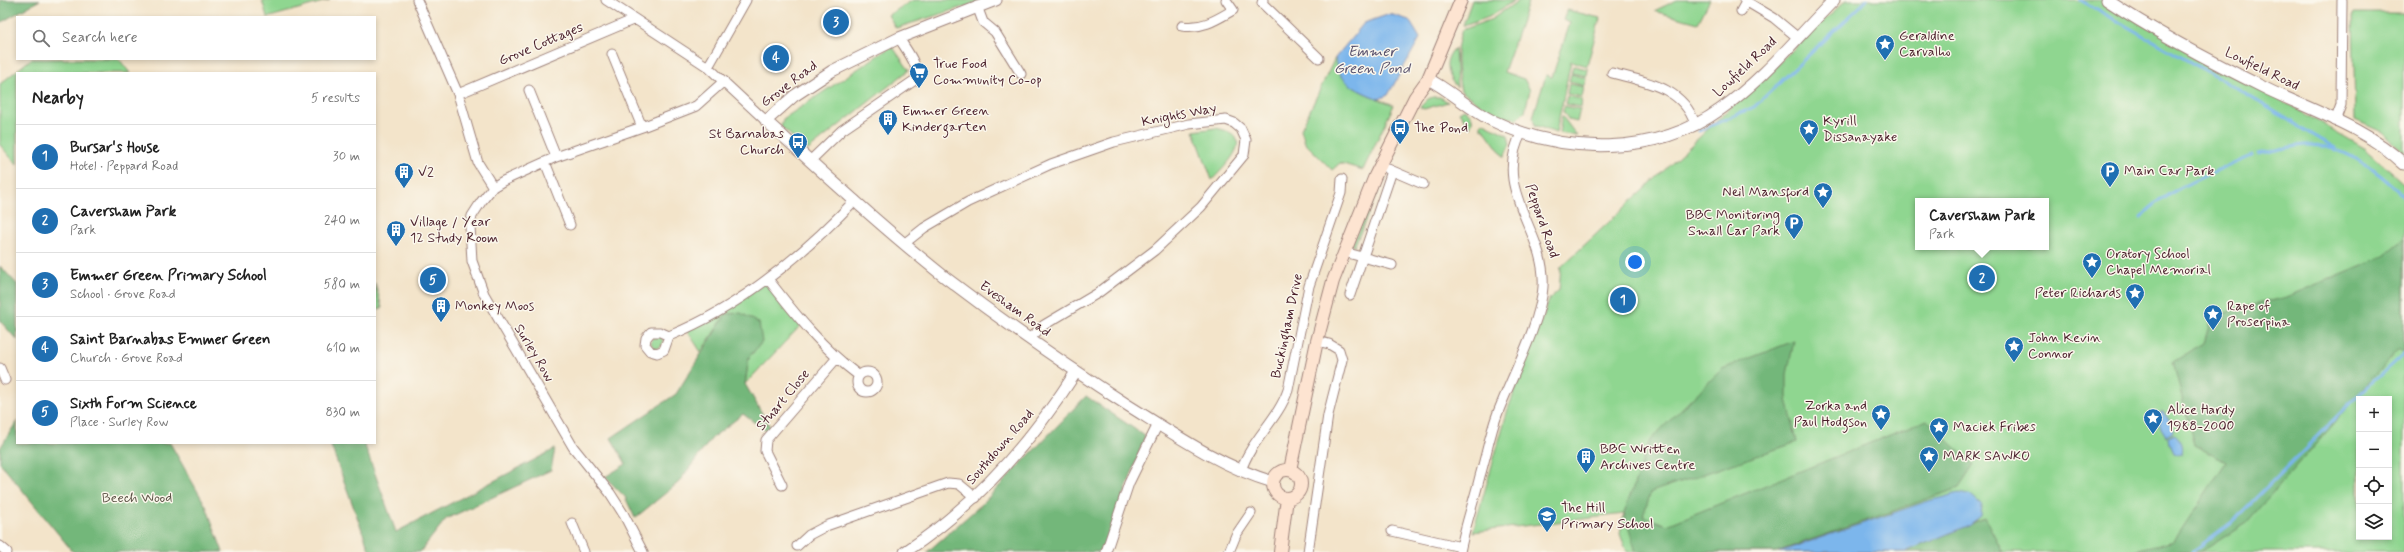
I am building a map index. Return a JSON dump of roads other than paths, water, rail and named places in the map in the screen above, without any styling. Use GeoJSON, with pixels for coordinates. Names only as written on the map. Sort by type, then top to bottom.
{"type":"FeatureCollection","features":[{"type":"Feature","properties":{"kind":"main road"},"geometry":{"type":"LineString","coordinates":[[1290,470],[1317,341],[1333,281],[1381,165],[1415,97],[1428,79],[1461,0]]}},
{"type":"Feature","properties":{"kind":"main road"},"geometry":{"type":"LineString","coordinates":[[1290,470],[1298,476],[1300,484],[1297,493],[1286,498],[1277,493],[1273,482],[1281,471],[1290,470]]}},
{"type":"Feature","properties":{"kind":"main road"},"geometry":{"type":"LineString","coordinates":[[1280,552],[1286,498]]}},
{"type":"Feature","properties":{"kind":"street"},"geometry":{"type":"LineString","coordinates":[[417,0],[458,94],[478,163],[494,187],[556,157],[642,127],[696,106],[724,81]]}},
{"type":"Feature","properties":{"kind":"street","name":"Grove Road"},"geometry":{"type":"LineString","coordinates":[[606,0],[708,67],[766,121],[794,96],[832,70],[899,38],[996,0]]}},
{"type":"Feature","properties":{"kind":"street"},"geometry":{"type":"LineString","coordinates":[[708,67],[746,0]]}},
{"type":"Feature","properties":{"kind":"street"},"geometry":{"type":"LineString","coordinates":[[1182,26],[1194,28],[1206,25],[1233,10],[1226,0]]}},
{"type":"Feature","properties":{"kind":"street"},"geometry":{"type":"LineString","coordinates":[[1263,0],[1262,3],[1319,58]]}},
{"type":"Feature","properties":{"kind":"street","name":"Lowfield Road"},"geometry":{"type":"LineString","coordinates":[[1522,132],[1555,142],[1595,147],[1636,143],[1669,134],[1695,124],[1721,109],[1762,75],[1834,0]]}},
{"type":"Feature","properties":{"kind":"street","name":"Lowfield Road"},"geometry":{"type":"LineString","coordinates":[[2107,0],[2140,22],[2249,80],[2335,121],[2379,144],[2404,164]]}},
{"type":"Feature","properties":{"kind":"street"},"geometry":{"type":"LineString","coordinates":[[1741,11],[1745,1],[1774,18],[1797,37]]}},
{"type":"Feature","properties":{"kind":"street"},"geometry":{"type":"LineString","coordinates":[[2335,121],[2341,105],[2342,4]]}},
{"type":"Feature","properties":{"kind":"street"},"geometry":{"type":"LineString","coordinates":[[978,6],[984,22],[995,32],[1021,74]]}},
{"type":"Feature","properties":{"kind":"street","name":"Grove Cottages"},"geometry":{"type":"LineString","coordinates":[[458,94],[635,19]]}},
{"type":"Feature","properties":{"kind":"street"},"geometry":{"type":"LineString","coordinates":[[810,160],[842,130],[915,80],[917,75],[916,66],[899,38]]}},
{"type":"Feature","properties":{"kind":"street"},"geometry":{"type":"LineString","coordinates":[[612,54],[642,127]]}},
{"type":"Feature","properties":{"kind":"street"},"geometry":{"type":"LineString","coordinates":[[1612,73],[1648,82],[1673,92],[1691,111],[1695,124]]}},
{"type":"Feature","properties":{"kind":"street"},"geometry":{"type":"LineString","coordinates":[[1428,79],[1440,85],[1491,120],[1522,132]]}},
{"type":"Feature","properties":{"kind":"street"},"geometry":{"type":"LineString","coordinates":[[529,90],[556,157]]}},
{"type":"Feature","properties":{"kind":"street","name":"Knights Way"},"geometry":{"type":"LineString","coordinates":[[905,244],[924,228],[968,202],[1058,161],[1114,142],[1189,124],[1226,120],[1234,123],[1241,129],[1246,140],[1244,155],[1202,207],[1155,250],[1098,293],[1044,325],[1030,338]]}},
{"type":"Feature","properties":{"kind":"street","name":"Evesham Road"},"geometry":{"type":"LineString","coordinates":[[766,121],[905,244],[946,278],[1076,372],[1158,424],[1241,471],[1273,482]]}},
{"type":"Feature","properties":{"kind":"street","name":"Peppard Road"},"geometry":{"type":"LineString","coordinates":[[1461,549],[1496,416],[1536,318],[1543,290],[1544,275],[1538,250],[1512,180],[1511,163],[1522,132]]}},
{"type":"Feature","properties":{"kind":"street"},"geometry":{"type":"LineString","coordinates":[[545,162],[570,225]]}},
{"type":"Feature","properties":{"kind":"street"},"geometry":{"type":"LineString","coordinates":[[1381,165],[1423,184]]}},
{"type":"Feature","properties":{"kind":"street"},"geometry":{"type":"LineString","coordinates":[[1350,295],[1361,257],[1392,171]]}},
{"type":"Feature","properties":{"kind":"street","name":"Buckingham Drive"},"geometry":{"type":"LineString","coordinates":[[1241,471],[1246,455],[1283,406],[1287,395],[1309,286],[1341,193],[1342,179]]}},
{"type":"Feature","properties":{"kind":"street","name":"Surley Row"},"geometry":{"type":"LineString","coordinates":[[494,187],[472,216],[470,226],[472,261],[476,275],[503,329],[571,443],[610,493],[624,515],[643,552]]}},
{"type":"Feature","properties":{"kind":"street"},"geometry":{"type":"LineString","coordinates":[[669,336],[717,312],[768,279],[818,238],[855,200]]}},
{"type":"Feature","properties":{"kind":"street"},"geometry":{"type":"LineString","coordinates":[[1344,252],[1392,266]]}},
{"type":"Feature","properties":{"kind":"street"},"geometry":{"type":"LineString","coordinates":[[768,279],[805,326],[836,359],[858,375]]}},
{"type":"Feature","properties":{"kind":"street"},"geometry":{"type":"LineString","coordinates":[[1308,552],[1328,415],[1342,360],[1339,350],[1329,344],[1317,341]]}},
{"type":"Feature","properties":{"kind":"street","name":"Stuart Close"},"geometry":{"type":"LineString","coordinates":[[782,485],[765,451],[766,440],[836,359]]}},
{"type":"Feature","properties":{"kind":"street"},"geometry":{"type":"LineString","coordinates":[[0,368],[5,380]]}},
{"type":"Feature","properties":{"kind":"street","name":"Southdown Road"},"geometry":{"type":"LineString","coordinates":[[797,546],[809,535],[826,526],[948,483],[959,484],[976,498],[1038,427],[1076,372]]}},
{"type":"Feature","properties":{"kind":"street"},"geometry":{"type":"LineString","coordinates":[[1106,552],[1129,483],[1158,424]]}},
{"type":"Feature","properties":{"kind":"street"},"geometry":{"type":"LineString","coordinates":[[905,552],[976,498]]}},
{"type":"Feature","properties":{"kind":"street"},"geometry":{"type":"LineString","coordinates":[[1229,552],[1236,536],[1251,513]]}},
{"type":"Feature","properties":{"kind":"street"},"geometry":{"type":"LineString","coordinates":[[572,523],[584,552]]}},
{"type":"Feature","properties":{"kind":"street"},"geometry":{"type":"LineString","coordinates":[[1392,531],[1461,549]]}},
{"type":"Feature","properties":{"kind":"street"},"geometry":{"type":"LineString","coordinates":[[0,546],[7,552]]}},
{"type":"Feature","properties":{"kind":"water","name":"Emmer Green Pond"},"geometry":{"type":"Polygon","coordinates":[[[1390,14],[1409,20],[1420,38],[1388,95],[1379,99],[1356,89],[1344,79],[1337,66],[1335,58],[1364,23],[1390,14]]]}},
{"type":"Feature","properties":{"kind":"water"},"geometry":{"type":"Polygon","coordinates":[[[2162,411],[2172,423],[2174,432],[2166,436],[2161,428],[2157,413],[2162,411]]]}},
{"type":"Feature","properties":{"kind":"water"},"geometry":{"type":"Polygon","coordinates":[[[2175,434],[2182,445],[2183,450],[2179,455],[2173,453],[2169,444],[2168,437],[2175,434]]]}},
{"type":"Feature","properties":{"kind":"water"},"geometry":{"type":"Polygon","coordinates":[[[1959,493],[1972,496],[1982,505],[1981,516],[1969,525],[1905,552],[1779,552],[1925,502],[1959,493]]]}},
{"type":"Feature","properties":{"kind":"waterway"},"geometry":{"type":"LineString","coordinates":[[1699,131],[1754,107],[1867,0]]}},
{"type":"Feature","properties":{"kind":"waterway"},"geometry":{"type":"LineString","coordinates":[[2080,0],[2222,80],[2335,148]]}},
{"type":"Feature","properties":{"kind":"waterway"},"geometry":{"type":"LineString","coordinates":[[2258,154],[2288,147],[2306,145],[2333,149],[2347,154],[2372,169],[2404,197]]}},
{"type":"Feature","properties":{"kind":"waterway"},"geometry":{"type":"LineString","coordinates":[[2141,218],[2151,207],[2178,189],[2208,174],[2252,156]]}},
{"type":"Feature","properties":{"kind":"waterway"},"geometry":{"type":"LineString","coordinates":[[2192,552],[2232,522],[2351,402],[2404,353]]}},
{"type":"Feature","properties":{"kind":"place","name":"Emmer Green Primary School"},"geometry":{"type":"Point","coordinates":[836,22]}},
{"type":"Feature","properties":{"kind":"place","name":"Saint Barnabas Emmer Green"},"geometry":{"type":"Point","coordinates":[776,58]}},
{"type":"Feature","properties":{"kind":"place","name":"Geraldine Carvalho"},"geometry":{"type":"Point","coordinates":[1885,61]}},
{"type":"Feature","properties":{"kind":"place","name":"True Food Community Co-op"},"geometry":{"type":"Point","coordinates":[919,89]}},
{"type":"Feature","properties":{"kind":"place","name":"Emmer Green Kindergarten"},"geometry":{"type":"Point","coordinates":[888,136]}},
{"type":"Feature","properties":{"kind":"place","name":"The Pond"},"geometry":{"type":"Point","coordinates":[1400,145]}},
{"type":"Feature","properties":{"kind":"place","name":"Kyrill Dissanayake"},"geometry":{"type":"Point","coordinates":[1809,146]}},
{"type":"Feature","properties":{"kind":"place","name":"St Barnabas Church"},"geometry":{"type":"Point","coordinates":[798,159]}},
{"type":"Feature","properties":{"kind":"place","name":"Main Car Park"},"geometry":{"type":"Point","coordinates":[2110,188]}},
{"type":"Feature","properties":{"kind":"place","name":"V2"},"geometry":{"type":"Point","coordinates":[404,189]}},
{"type":"Feature","properties":{"kind":"place","name":"Neil Mansford"},"geometry":{"type":"Point","coordinates":[1823,209]}},
{"type":"Feature","properties":{"kind":"place","name":"BBC Monitoring Small Car Park"},"geometry":{"type":"Point","coordinates":[1794,240]}},
{"type":"Feature","properties":{"kind":"place","name":"Village / Year 12 Study Room"},"geometry":{"type":"Point","coordinates":[396,247]}},
{"type":"Feature","properties":{"kind":"place","name":"Caversham Park"},"geometry":{"type":"Point","coordinates":[1982,278]}},
{"type":"Feature","properties":{"kind":"place","name":"Oratory School Chapel Memorial"},"geometry":{"type":"Point","coordinates":[2092,279]}},
{"type":"Feature","properties":{"kind":"place","name":"Sixth Form Science"},"geometry":{"type":"Point","coordinates":[433,280]}},
{"type":"Feature","properties":{"kind":"place","name":"Bursar's House"},"geometry":{"type":"Point","coordinates":[1623,300]}},
{"type":"Feature","properties":{"kind":"place","name":"Peter Richards"},"geometry":{"type":"Point","coordinates":[2135,310]}},
{"type":"Feature","properties":{"kind":"place","name":"Monkey Moos"},"geometry":{"type":"Point","coordinates":[441,323]}},
{"type":"Feature","properties":{"kind":"place","name":"Rape of Proserpina"},"geometry":{"type":"Point","coordinates":[2213,331]}},
{"type":"Feature","properties":{"kind":"place","name":"John Kevin Connor"},"geometry":{"type":"Point","coordinates":[2014,363]}},
{"type":"Feature","properties":{"kind":"place","name":"Zorka and Paul Hodgson"},"geometry":{"type":"Point","coordinates":[1881,431]}},
{"type":"Feature","properties":{"kind":"place","name":"Alice Hardy 1988-2000"},"geometry":{"type":"Point","coordinates":[2153,435]}},
{"type":"Feature","properties":{"kind":"place","name":"Maciek Fribes"},"geometry":{"type":"Point","coordinates":[1939,444]}},
{"type":"Feature","properties":{"kind":"place","name":"MARK SAWKO"},"geometry":{"type":"Point","coordinates":[1929,473]}},
{"type":"Feature","properties":{"kind":"place","name":"BBC Written Archives Centre"},"geometry":{"type":"Point","coordinates":[1586,474]}},
{"type":"Feature","properties":{"kind":"place","name":"The Hill Primary School"},"geometry":{"type":"Point","coordinates":[1547,533]}},
{"type":"Feature","properties":{"kind":"park label","name":"Beech Wood"},"geometry":{"type":"Point","coordinates":[137,498]}}]}
